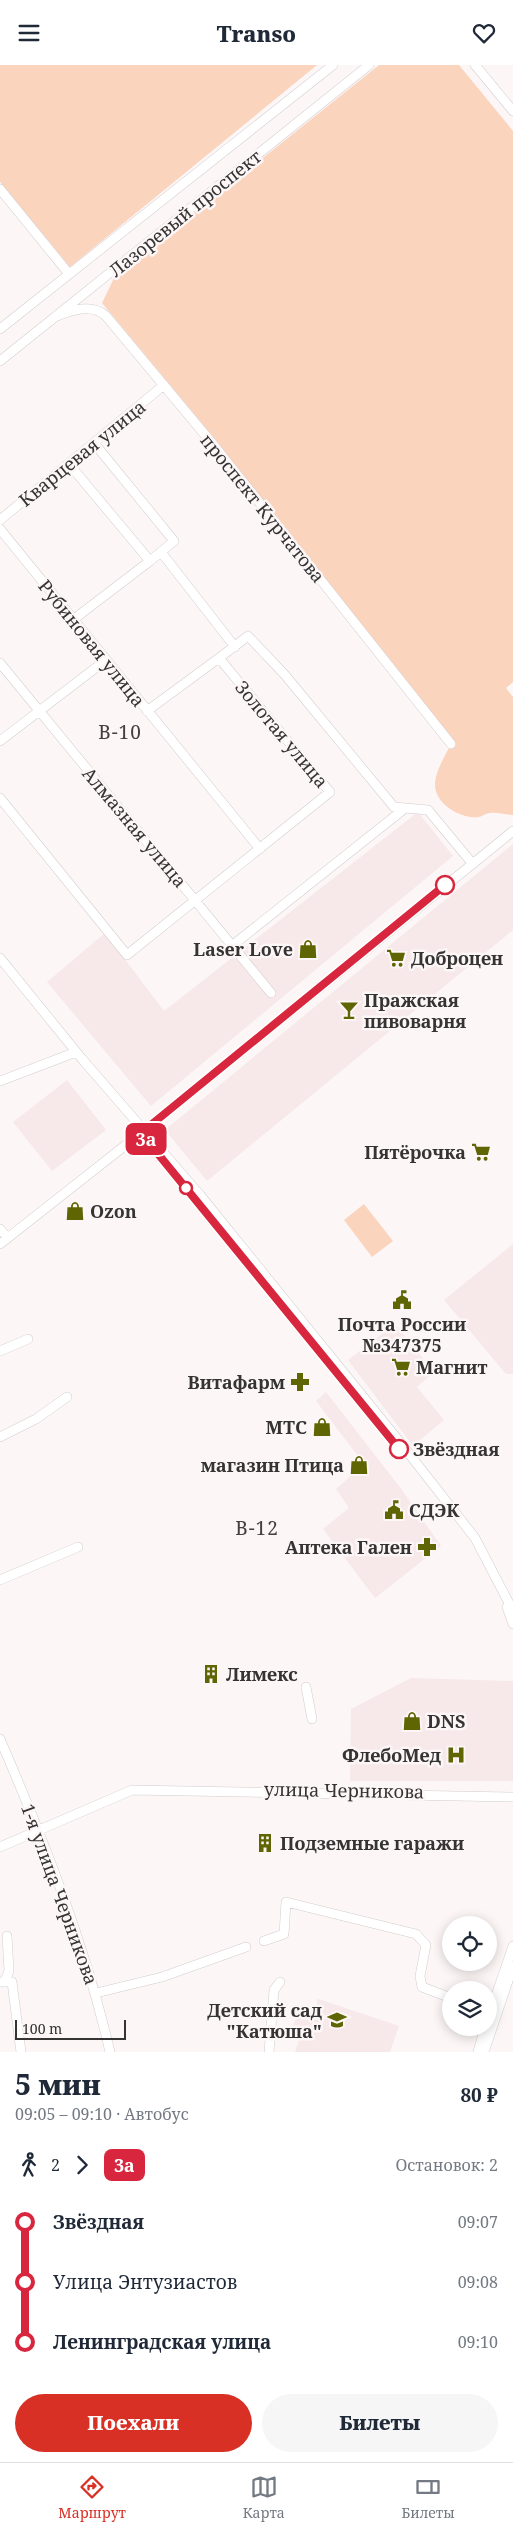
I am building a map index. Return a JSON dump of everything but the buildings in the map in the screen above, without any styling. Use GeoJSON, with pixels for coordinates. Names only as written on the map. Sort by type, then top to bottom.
{"type":"FeatureCollection","features":[{"type":"Feature","properties":{"kind":"street","name":"Лазоревый проспект"},"geometry":{"type":"LineString","coordinates":[[3,327],[333,65]]}},
{"type":"Feature","properties":{"kind":"street","name":"Лазоревый проспект"},"geometry":{"type":"LineString","coordinates":[[0,361],[369,65]]}},
{"type":"Feature","properties":{"kind":"street"},"geometry":{"type":"LineString","coordinates":[[475,65],[513,111]]}},
{"type":"Feature","properties":{"kind":"street"},"geometry":{"type":"LineString","coordinates":[[0,189],[69,274]]}},
{"type":"Feature","properties":{"kind":"street","name":"проспект Курчатова"},"geometry":{"type":"LineString","coordinates":[[55,317],[66,312],[82,309],[101,311],[164,385],[451,744]]}},
{"type":"Feature","properties":{"kind":"street"},"geometry":{"type":"LineString","coordinates":[[0,315],[3,327]]}},
{"type":"Feature","properties":{"kind":"street","name":"Кварцевая улица"},"geometry":{"type":"LineString","coordinates":[[0,520],[164,385]]}},
{"type":"Feature","properties":{"kind":"street"},"geometry":{"type":"LineString","coordinates":[[74,619],[174,541],[94,443]]}},
{"type":"Feature","properties":{"kind":"street"},"geometry":{"type":"LineString","coordinates":[[69,464],[150,561]]}},
{"type":"Feature","properties":{"kind":"street","name":"Рубиновая улица"},"geometry":{"type":"LineString","coordinates":[[0,529],[260,849]]}},
{"type":"Feature","properties":{"kind":"street"},"geometry":{"type":"LineString","coordinates":[[160,552],[236,647]]}},
{"type":"Feature","properties":{"kind":"street"},"geometry":{"type":"LineString","coordinates":[[147,711],[248,637],[285,675],[394,807],[404,809]]}},
{"type":"Feature","properties":{"kind":"street","name":"Золотая улица"},"geometry":{"type":"LineString","coordinates":[[219,658],[330,792],[260,849]]}},
{"type":"Feature","properties":{"kind":"street"},"geometry":{"type":"LineString","coordinates":[[0,741],[106,660]]}},
{"type":"Feature","properties":{"kind":"street","name":"Алмазная улица"},"geometry":{"type":"LineString","coordinates":[[0,663],[233,945],[270,993]]}},
{"type":"Feature","properties":{"kind":"street"},"geometry":{"type":"LineString","coordinates":[[0,797],[127,955],[260,849]]}},
{"type":"Feature","properties":{"kind":"street"},"geometry":{"type":"LineString","coordinates":[[233,945],[404,809],[412,807],[428,810],[472,863]]}},
{"type":"Feature","properties":{"kind":"street"},"geometry":{"type":"LineString","coordinates":[[143,1133],[472,863],[513,832]]}},
{"type":"Feature","properties":{"kind":"street"},"geometry":{"type":"LineString","coordinates":[[0,1229],[4,1241],[143,1133],[513,832]]}},
{"type":"Feature","properties":{"kind":"street"},"geometry":{"type":"LineString","coordinates":[[0,958],[262,1279],[474,1544],[506,1605],[513,1624]]}},
{"type":"Feature","properties":{"kind":"street"},"geometry":{"type":"LineString","coordinates":[[0,1081],[76,1051]]}},
{"type":"Feature","properties":{"kind":"street"},"geometry":{"type":"LineString","coordinates":[[143,1133],[206,1203],[475,1538],[513,1611]]}},
{"type":"Feature","properties":{"kind":"street"},"geometry":{"type":"LineString","coordinates":[[0,1351],[28,1339]]}},
{"type":"Feature","properties":{"kind":"street"},"geometry":{"type":"LineString","coordinates":[[0,1437],[36,1419],[67,1397]]}},
{"type":"Feature","properties":{"kind":"street"},"geometry":{"type":"LineString","coordinates":[[0,1580],[78,1547]]}},
{"type":"Feature","properties":{"kind":"street"},"geometry":{"type":"LineString","coordinates":[[306,1687],[312,1719]]}},
{"type":"Feature","properties":{"kind":"street","name":"1-я улица Черникова"},"geometry":{"type":"LineString","coordinates":[[0,1739],[39,1831],[96,1993],[110,2052]]}},
{"type":"Feature","properties":{"kind":"street","name":"улица Черникова"},"geometry":{"type":"LineString","coordinates":[[176,1790],[184,1788],[232,1788],[513,1793]]}},
{"type":"Feature","properties":{"kind":"street","name":"улица Черникова"},"geometry":{"type":"LineString","coordinates":[[39,1831],[132,1790],[513,1797]]}},
{"type":"Feature","properties":{"kind":"street"},"geometry":{"type":"LineString","coordinates":[[0,1847],[39,1831]]}},
{"type":"Feature","properties":{"kind":"street"},"geometry":{"type":"LineString","coordinates":[[264,1941],[284,1934],[286,1902],[416,1934],[426,1945],[420,1976],[422,1987],[442,1995]]}},
{"type":"Feature","properties":{"kind":"street"},"geometry":{"type":"LineString","coordinates":[[7,1936],[9,1971],[6,1982],[21,2052]]}},
{"type":"Feature","properties":{"kind":"street"},"geometry":{"type":"LineString","coordinates":[[497,1990],[513,1945]]}},
{"type":"Feature","properties":{"kind":"street"},"geometry":{"type":"LineString","coordinates":[[96,1993],[162,1977],[246,1947]]}},
{"type":"Feature","properties":{"kind":"street"},"geometry":{"type":"LineString","coordinates":[[484,2052],[513,1966]]}},
{"type":"Feature","properties":{"kind":"street"},"geometry":{"type":"LineString","coordinates":[[269,2052],[274,1990],[280,1982]]}},
{"type":"Feature","properties":{"kind":"street"},"geometry":{"type":"LineString","coordinates":[[478,2052],[482,2036]]}},
{"type":"Feature","properties":{"kind":"shaded area"},"geometry":{"type":"Polygon","coordinates":[[[0,65],[317,65],[70,267],[0,182],[0,65]]]}},
{"type":"Feature","properties":{"kind":"shaded area"},"geometry":{"type":"Polygon","coordinates":[[[379,65],[459,65],[513,131],[513,682],[506,688],[513,697],[513,815],[487,813],[479,817],[472,817],[457,813],[444,804],[436,791],[435,783],[439,768],[451,744],[214,438],[102,303],[115,276],[379,65]]]}},
{"type":"Feature","properties":{"kind":"shaded area"},"geometry":{"type":"Polygon","coordinates":[[[418,812],[453,856],[151,1106],[47,982],[105,933],[164,1011],[418,812]]]}},
{"type":"Feature","properties":{"kind":"shaded area"},"geometry":{"type":"Polygon","coordinates":[[[513,844],[513,930],[207,1181],[165,1130],[513,844]]]}},
{"type":"Feature","properties":{"kind":"shaded area"},"geometry":{"type":"Polygon","coordinates":[[[67,1080],[106,1130],[52,1171],[13,1122],[67,1080]]]}},
{"type":"Feature","properties":{"kind":"shaded area"},"geometry":{"type":"Polygon","coordinates":[[[364,1204],[393,1241],[372,1257],[344,1220],[364,1204]]]}},
{"type":"Feature","properties":{"kind":"shaded area"},"geometry":{"type":"Polygon","coordinates":[[[513,1244],[513,1374],[506,1374],[444,1300],[513,1244]]]}},
{"type":"Feature","properties":{"kind":"shaded area"},"geometry":{"type":"Polygon","coordinates":[[[395,1324],[434,1372],[417,1387],[444,1420],[413,1446],[348,1360],[395,1324]]]}},
{"type":"Feature","properties":{"kind":"shaded area"},"geometry":{"type":"Polygon","coordinates":[[[326,1392],[402,1490],[441,1546],[375,1598],[323,1529],[349,1508],[336,1489],[364,1464],[316,1401],[326,1392]]]}},
{"type":"Feature","properties":{"kind":"shaded area"},"geometry":{"type":"Polygon","coordinates":[[[411,1678],[513,1681],[513,1781],[350,1781],[351,1709],[411,1678]]]}},
{"type":"Feature","properties":{"kind":"shaded area","name":"Детский сад \"Катюша\""},"geometry":{"type":"Polygon","coordinates":[[[318,1999],[399,2026],[390,2052],[295,2052],[300,2036],[291,2032],[299,2008],[314,2013],[318,1999]]]}},
{"type":"Feature","properties":{"kind":"bus line","name":"3а"},"geometry":{"type":"LineString","coordinates":[[399,1449],[141,1133],[445,885]]}},
{"type":"Feature","properties":{"kind":"place","name":"Laser Love"},"geometry":{"type":"Point","coordinates":[308,949]}},
{"type":"Feature","properties":{"kind":"place","name":"Доброцен"},"geometry":{"type":"Point","coordinates":[396,958]}},
{"type":"Feature","properties":{"kind":"place","name":"Пражская пивоварня"},"geometry":{"type":"Point","coordinates":[349,1010]}},
{"type":"Feature","properties":{"kind":"place","name":"Пятёрочка"},"geometry":{"type":"Point","coordinates":[481,1152]}},
{"type":"Feature","properties":{"kind":"place","name":"Ozon"},"geometry":{"type":"Point","coordinates":[75,1211]}},
{"type":"Feature","properties":{"kind":"place","name":"Почта России №347375"},"geometry":{"type":"Point","coordinates":[402,1300]}},
{"type":"Feature","properties":{"kind":"place","name":"Магнит"},"geometry":{"type":"Point","coordinates":[401,1367]}},
{"type":"Feature","properties":{"kind":"place","name":"Витафарм"},"geometry":{"type":"Point","coordinates":[300,1382]}},
{"type":"Feature","properties":{"kind":"place","name":"МТС"},"geometry":{"type":"Point","coordinates":[322,1427]}},
{"type":"Feature","properties":{"kind":"place","name":"Звёздная"},"geometry":{"type":"Point","coordinates":[399,1449]}},
{"type":"Feature","properties":{"kind":"place","name":"магазин Птица"},"geometry":{"type":"Point","coordinates":[359,1465]}},
{"type":"Feature","properties":{"kind":"place","name":"СДЭК"},"geometry":{"type":"Point","coordinates":[394,1510]}},
{"type":"Feature","properties":{"kind":"place","name":"Аптека Гален"},"geometry":{"type":"Point","coordinates":[427,1547]}},
{"type":"Feature","properties":{"kind":"place","name":"Лимекс"},"geometry":{"type":"Point","coordinates":[211,1674]}},
{"type":"Feature","properties":{"kind":"place","name":"DNS"},"geometry":{"type":"Point","coordinates":[412,1721]}},
{"type":"Feature","properties":{"kind":"place","name":"ФлебоМед"},"geometry":{"type":"Point","coordinates":[456,1755]}},
{"type":"Feature","properties":{"kind":"place","name":"Подземные гаражи"},"geometry":{"type":"Point","coordinates":[265,1843]}},
{"type":"Feature","properties":{"kind":"place","name":"Детский сад \"Катюша\""},"geometry":{"type":"Point","coordinates":[337,2020]}},
{"type":"Feature","properties":{"kind":"district","name":"В-10"},"geometry":{"type":"Point","coordinates":[120,732]}},
{"type":"Feature","properties":{"kind":"district","name":"В-12"},"geometry":{"type":"Point","coordinates":[257,1528]}}]}
